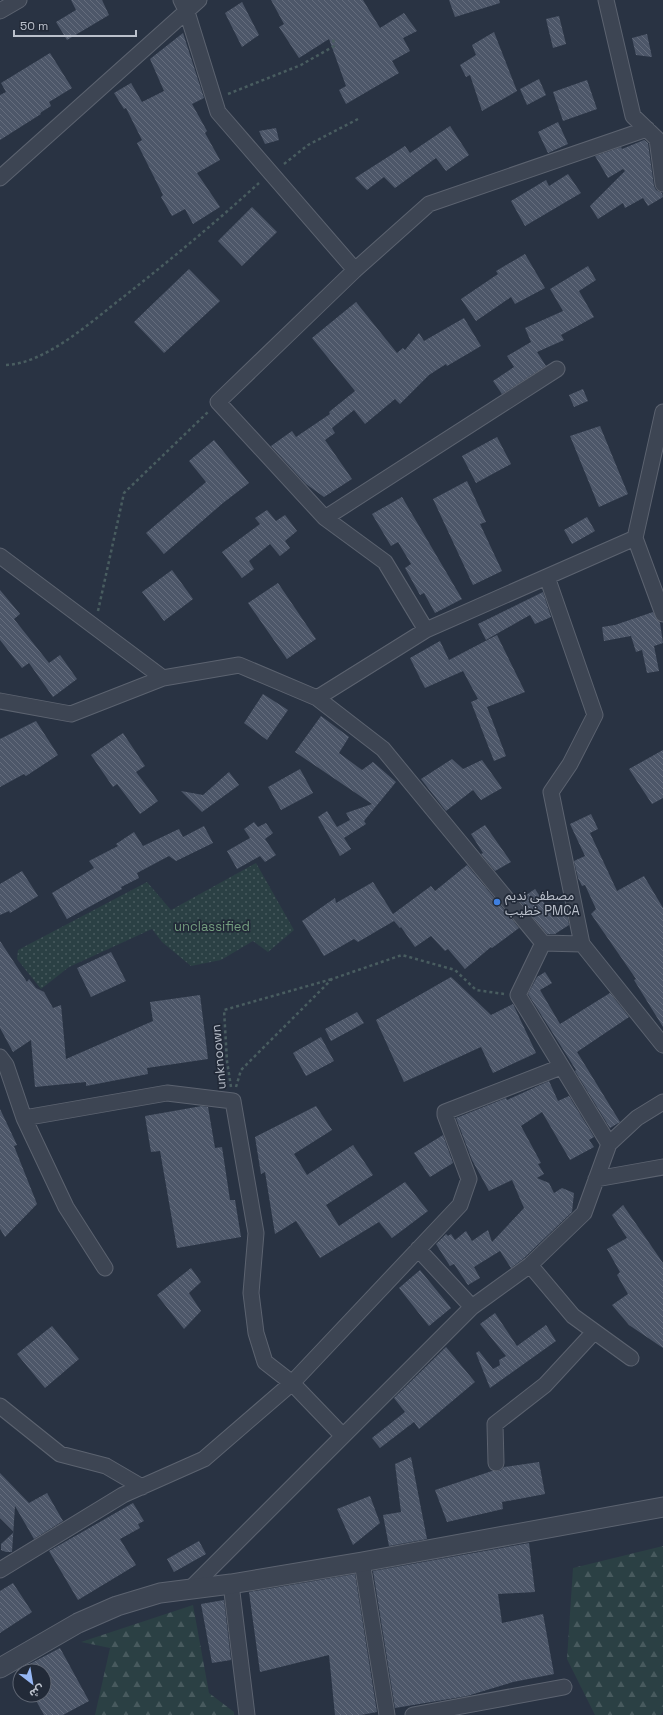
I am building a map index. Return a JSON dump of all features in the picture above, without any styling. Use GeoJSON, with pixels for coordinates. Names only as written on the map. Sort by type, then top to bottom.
{"type":"FeatureCollection","features":[{"type":"Feature","properties":{"kind":"street"},"geometry":{"type":"LineString","coordinates":[[0,11],[19,0]]}},
{"type":"Feature","properties":{"kind":"street"},"geometry":{"type":"LineString","coordinates":[[0,178],[184,6],[199,0]]}},
{"type":"Feature","properties":{"kind":"street"},"geometry":{"type":"LineString","coordinates":[[606,0],[633,116],[657,139],[663,184]]}},
{"type":"Feature","properties":{"kind":"street"},"geometry":{"type":"LineString","coordinates":[[184,6],[218,112],[355,270]]}},
{"type":"Feature","properties":{"kind":"street"},"geometry":{"type":"LineString","coordinates":[[426,630],[385,562],[325,518],[218,402],[355,270],[429,204],[646,129]]}},
{"type":"Feature","properties":{"kind":"street"},"geometry":{"type":"LineString","coordinates":[[325,518],[557,369]]}},
{"type":"Feature","properties":{"kind":"street"},"geometry":{"type":"LineString","coordinates":[[663,412],[635,538],[663,614]]}},
{"type":"Feature","properties":{"kind":"street"},"geometry":{"type":"LineString","coordinates":[[317,698],[426,630],[635,538]]}},
{"type":"Feature","properties":{"kind":"street"},"geometry":{"type":"LineString","coordinates":[[0,556],[95,625],[163,678]]}},
{"type":"Feature","properties":{"kind":"street"},"geometry":{"type":"LineString","coordinates":[[546,577],[595,715],[570,764],[551,792],[582,944],[663,1045]]}},
{"type":"Feature","properties":{"kind":"street"},"geometry":{"type":"LineString","coordinates":[[0,702],[72,714],[163,678],[239,665],[317,698],[383,749],[543,943],[582,944]]}},
{"type":"Feature","properties":{"kind":"street"},"geometry":{"type":"LineString","coordinates":[[543,943],[518,995],[609,1144]]}},
{"type":"Feature","properties":{"kind":"street"},"geometry":{"type":"LineString","coordinates":[[0,1057],[6,1066],[24,1118],[66,1207],[105,1268]]}},
{"type":"Feature","properties":{"kind":"street"},"geometry":{"type":"LineString","coordinates":[[0,1570],[123,1495],[204,1459],[292,1383],[460,1205],[469,1179],[445,1112],[562,1067]]}},
{"type":"Feature","properties":{"kind":"street"},"geometry":{"type":"LineString","coordinates":[[24,1118],[167,1093],[233,1101],[256,1233],[251,1293],[256,1333],[265,1362],[292,1383],[343,1436]]}},
{"type":"Feature","properties":{"kind":"street"},"geometry":{"type":"LineString","coordinates":[[190,1589],[472,1307],[530,1265],[584,1213],[609,1144],[637,1118],[663,1102]]}},
{"type":"Feature","properties":{"kind":"street"},"geometry":{"type":"LineString","coordinates":[[596,1179],[663,1167]]}},
{"type":"Feature","properties":{"kind":"street"},"geometry":{"type":"LineString","coordinates":[[418,1249],[472,1307]]}},
{"type":"Feature","properties":{"kind":"street"},"geometry":{"type":"LineString","coordinates":[[530,1265],[573,1316],[631,1358]]}},
{"type":"Feature","properties":{"kind":"street"},"geometry":{"type":"LineString","coordinates":[[496,1463],[495,1424],[545,1385],[594,1332]]}},
{"type":"Feature","properties":{"kind":"street"},"geometry":{"type":"LineString","coordinates":[[0,1406],[60,1454],[106,1466],[142,1487]]}},
{"type":"Feature","properties":{"kind":"street"},"geometry":{"type":"LineString","coordinates":[[0,1668],[78,1623],[117,1606],[160,1594],[231,1584],[362,1562],[663,1507]]}},
{"type":"Feature","properties":{"kind":"street"},"geometry":{"type":"LineString","coordinates":[[362,1562],[387,1715]]}},
{"type":"Feature","properties":{"kind":"street"},"geometry":{"type":"LineString","coordinates":[[231,1584],[248,1715]]}},
{"type":"Feature","properties":{"kind":"street"},"geometry":{"type":"LineString","coordinates":[[413,1715],[564,1687]]}},
{"type":"Feature","properties":{"kind":"path"},"geometry":{"type":"LineString","coordinates":[[214,99],[301,65],[334,46],[333,37]]}},
{"type":"Feature","properties":{"kind":"path"},"geometry":{"type":"LineString","coordinates":[[6,365],[17,365],[59,346],[187,248],[271,173],[308,145],[358,118]]}},
{"type":"Feature","properties":{"kind":"path"},"geometry":{"type":"LineString","coordinates":[[95,625],[124,493],[218,402]]}},
{"type":"Feature","properties":{"kind":"path","name":"unknoown"},"geometry":{"type":"LineString","coordinates":[[233,1101],[227,1061],[224,1010],[332,979],[402,955],[455,970],[476,990],[518,995]]}},
{"type":"Feature","properties":{"kind":"path","name":"unknoown"},"geometry":{"type":"LineString","coordinates":[[233,1101],[241,1070],[332,979]]}},
{"type":"Feature","properties":{"kind":"green space","name":"unclassified"},"geometry":{"type":"Polygon","coordinates":[[[256,863],[294,930],[268,952],[253,941],[221,960],[191,966],[162,942],[152,929],[69,967],[41,989],[17,959],[18,950],[147,882],[171,910],[256,863]]]}},
{"type":"Feature","properties":{"kind":"green space"},"geometry":{"type":"Polygon","coordinates":[[[663,1546],[663,1711],[661,1715],[595,1715],[567,1659],[573,1568],[663,1546]]]}},
{"type":"Feature","properties":{"kind":"green space"},"geometry":{"type":"Polygon","coordinates":[[[193,1605],[209,1693],[234,1712],[234,1715],[95,1715],[110,1648],[81,1642],[193,1605]]]}},
{"type":"Feature","properties":{"kind":"building"},"geometry":{"type":"Polygon","coordinates":[[[71,0],[102,0],[109,15],[67,40],[56,22],[76,10],[71,0]]]}},
{"type":"Feature","properties":{"kind":"building"},"geometry":{"type":"Polygon","coordinates":[[[271,0],[363,0],[380,28],[404,13],[417,31],[403,38],[410,51],[392,61],[399,73],[346,104],[339,90],[346,86],[329,39],[299,58],[279,27],[284,24],[271,0]]]}},
{"type":"Feature","properties":{"kind":"building"},"geometry":{"type":"Polygon","coordinates":[[[449,0],[499,0],[500,3],[455,17],[449,0]]]}},
{"type":"Feature","properties":{"kind":"building"},"geometry":{"type":"Polygon","coordinates":[[[242,2],[259,35],[242,47],[225,13],[242,2]]]}},
{"type":"Feature","properties":{"kind":"building"},"geometry":{"type":"Polygon","coordinates":[[[559,16],[566,44],[553,48],[546,19],[559,16]]]}},
{"type":"Feature","properties":{"kind":"building"},"geometry":{"type":"Polygon","coordinates":[[[494,32],[517,91],[482,111],[470,75],[466,77],[460,65],[476,55],[472,45],[494,32]]]}},
{"type":"Feature","properties":{"kind":"building"},"geometry":{"type":"Polygon","coordinates":[[[183,33],[204,98],[192,104],[207,131],[205,133],[220,160],[197,173],[220,207],[193,224],[185,209],[172,216],[161,197],[163,195],[137,143],[142,140],[126,108],[124,109],[114,93],[131,83],[142,102],[164,91],[150,59],[183,33]]]}},
{"type":"Feature","properties":{"kind":"building"},"geometry":{"type":"Polygon","coordinates":[[[647,34],[652,57],[636,55],[632,38],[647,34]]]}},
{"type":"Feature","properties":{"kind":"building"},"geometry":{"type":"Polygon","coordinates":[[[50,53],[72,88],[49,102],[51,106],[40,113],[41,114],[0,140],[0,95],[6,92],[1,83],[50,53]]]}},
{"type":"Feature","properties":{"kind":"building"},"geometry":{"type":"Polygon","coordinates":[[[539,79],[546,95],[527,105],[520,89],[539,79]]]}},
{"type":"Feature","properties":{"kind":"building"},"geometry":{"type":"Polygon","coordinates":[[[587,80],[597,109],[563,121],[553,92],[587,80]]]}},
{"type":"Feature","properties":{"kind":"building"},"geometry":{"type":"Polygon","coordinates":[[[558,122],[568,144],[548,153],[538,132],[558,122]]]}},
{"type":"Feature","properties":{"kind":"building"},"geometry":{"type":"Polygon","coordinates":[[[450,126],[469,155],[446,171],[436,158],[395,188],[384,177],[367,190],[355,178],[405,146],[410,153],[450,126]]]}},
{"type":"Feature","properties":{"kind":"building"},"geometry":{"type":"Polygon","coordinates":[[[276,128],[279,140],[265,144],[259,131],[276,128]]]}},
{"type":"Feature","properties":{"kind":"building"},"geometry":{"type":"Polygon","coordinates":[[[644,140],[648,143],[654,186],[656,190],[662,193],[663,197],[648,206],[643,198],[625,208],[623,203],[598,219],[590,206],[625,171],[623,169],[608,178],[595,156],[621,147],[622,149],[644,140]]]}},
{"type":"Feature","properties":{"kind":"building"},"geometry":{"type":"Polygon","coordinates":[[[568,174],[581,193],[525,226],[511,201],[546,180],[549,186],[568,174]]]}},
{"type":"Feature","properties":{"kind":"building"},"geometry":{"type":"Polygon","coordinates":[[[252,207],[277,232],[242,266],[218,241],[252,207]]]}},
{"type":"Feature","properties":{"kind":"building"},"geometry":{"type":"Polygon","coordinates":[[[525,254],[545,288],[515,304],[511,297],[476,321],[461,299],[498,274],[496,271],[525,254]]]}},
{"type":"Feature","properties":{"kind":"building"},"geometry":{"type":"Polygon","coordinates":[[[588,266],[596,280],[579,291],[594,317],[561,335],[564,340],[537,352],[546,366],[502,394],[493,381],[514,367],[507,356],[531,342],[525,328],[563,311],[550,289],[588,266]]]}},
{"type":"Feature","properties":{"kind":"building"},"geometry":{"type":"Polygon","coordinates":[[[189,269],[220,301],[164,353],[134,322],[189,269]]]}},
{"type":"Feature","properties":{"kind":"building"},"geometry":{"type":"Polygon","coordinates":[[[356,302],[397,353],[403,348],[405,350],[419,333],[424,341],[464,318],[481,346],[447,366],[446,364],[429,375],[400,404],[395,399],[365,424],[354,410],[332,428],[335,433],[325,440],[352,479],[324,497],[306,484],[271,446],[292,431],[296,437],[330,414],[329,412],[355,391],[312,338],[356,302]]]}},
{"type":"Feature","properties":{"kind":"building"},"geometry":{"type":"Polygon","coordinates":[[[583,389],[588,401],[574,407],[569,395],[583,389]]]}},
{"type":"Feature","properties":{"kind":"building"},"geometry":{"type":"Polygon","coordinates":[[[600,426],[628,494],[599,507],[570,436],[600,426]]]}},
{"type":"Feature","properties":{"kind":"building"},"geometry":{"type":"Polygon","coordinates":[[[497,437],[511,464],[476,483],[462,456],[497,437]]]}},
{"type":"Feature","properties":{"kind":"building"},"geometry":{"type":"Polygon","coordinates":[[[214,440],[249,483],[223,503],[164,554],[146,533],[206,482],[189,461],[214,440]]]}},
{"type":"Feature","properties":{"kind":"building"},"geometry":{"type":"Polygon","coordinates":[[[467,481],[486,522],[480,524],[502,571],[473,585],[433,499],[467,481]]]}},
{"type":"Feature","properties":{"kind":"building"},"geometry":{"type":"Polygon","coordinates":[[[402,497],[462,599],[435,613],[424,593],[420,595],[405,568],[411,564],[398,542],[391,546],[372,514],[402,497]]]}},
{"type":"Feature","properties":{"kind":"building"},"geometry":{"type":"Polygon","coordinates":[[[267,510],[276,521],[285,515],[297,531],[285,541],[290,548],[280,556],[270,544],[249,561],[254,569],[242,578],[222,552],[260,524],[255,518],[267,510]]]}},
{"type":"Feature","properties":{"kind":"building"},"geometry":{"type":"Polygon","coordinates":[[[587,517],[595,531],[572,544],[564,530],[587,517]]]}},
{"type":"Feature","properties":{"kind":"building"},"geometry":{"type":"Polygon","coordinates":[[[172,570],[193,599],[164,621],[142,592],[172,570]]]}},
{"type":"Feature","properties":{"kind":"building"},"geometry":{"type":"Polygon","coordinates":[[[278,583],[316,639],[287,659],[248,603],[278,583]]]}},
{"type":"Feature","properties":{"kind":"building"},"geometry":{"type":"Polygon","coordinates":[[[0,590],[20,614],[14,619],[49,663],[60,655],[77,679],[53,697],[29,663],[22,668],[0,640],[0,590]]]}},
{"type":"Feature","properties":{"kind":"building"},"geometry":{"type":"Polygon","coordinates":[[[543,592],[551,617],[535,624],[530,615],[486,640],[478,624],[543,592]]]}},
{"type":"Feature","properties":{"kind":"building"},"geometry":{"type":"Polygon","coordinates":[[[653,612],[660,623],[663,643],[654,646],[659,671],[647,673],[642,650],[636,652],[631,636],[604,641],[602,627],[615,625],[653,612]]]}},
{"type":"Feature","properties":{"kind":"building"},"geometry":{"type":"Polygon","coordinates":[[[497,635],[525,692],[487,707],[506,756],[494,761],[471,702],[478,699],[463,671],[425,688],[410,658],[440,641],[449,660],[497,635]]]}},
{"type":"Feature","properties":{"kind":"building"},"geometry":{"type":"Polygon","coordinates":[[[263,694],[288,710],[267,740],[244,723],[263,694]]]}},
{"type":"Feature","properties":{"kind":"building"},"geometry":{"type":"Polygon","coordinates":[[[321,716],[349,737],[339,753],[362,770],[373,762],[396,782],[364,821],[366,824],[344,838],[351,849],[340,856],[318,817],[327,811],[337,827],[350,820],[346,813],[372,804],[295,752],[321,716]]]}},
{"type":"Feature","properties":{"kind":"building"},"geometry":{"type":"Polygon","coordinates":[[[36,721],[58,755],[26,776],[24,774],[0,787],[0,739],[36,721]]]}},
{"type":"Feature","properties":{"kind":"building"},"geometry":{"type":"Polygon","coordinates":[[[123,733],[145,766],[136,772],[158,801],[140,814],[117,784],[113,787],[91,755],[123,733]]]}},
{"type":"Feature","properties":{"kind":"building"},"geometry":{"type":"Polygon","coordinates":[[[663,750],[663,798],[652,804],[629,769],[663,750]]]}},
{"type":"Feature","properties":{"kind":"building"},"geometry":{"type":"Polygon","coordinates":[[[452,759],[463,769],[482,760],[502,788],[481,800],[473,790],[446,811],[421,779],[452,759]]]}},
{"type":"Feature","properties":{"kind":"building"},"geometry":{"type":"Polygon","coordinates":[[[300,769],[313,793],[281,810],[268,787],[300,769]]]}},
{"type":"Feature","properties":{"kind":"building"},"geometry":{"type":"Polygon","coordinates":[[[229,772],[239,785],[202,812],[181,791],[203,795],[229,772]]]}},
{"type":"Feature","properties":{"kind":"building"},"geometry":{"type":"Polygon","coordinates":[[[591,814],[598,829],[590,833],[617,891],[644,876],[663,908],[663,1027],[634,980],[636,979],[591,914],[596,909],[585,885],[582,886],[578,878],[574,861],[585,856],[570,824],[591,814]]]}},
{"type":"Feature","properties":{"kind":"building"},"geometry":{"type":"Polygon","coordinates":[[[254,822],[258,827],[266,823],[273,833],[265,839],[276,855],[265,862],[260,856],[237,869],[227,851],[250,838],[244,829],[254,822]]]}},
{"type":"Feature","properties":{"kind":"building"},"geometry":{"type":"Polygon","coordinates":[[[485,825],[511,862],[495,871],[481,854],[483,853],[471,834],[485,825]]]}},
{"type":"Feature","properties":{"kind":"building"},"geometry":{"type":"Polygon","coordinates":[[[204,826],[213,843],[176,861],[169,856],[137,873],[139,878],[121,887],[122,889],[67,919],[52,893],[94,868],[89,861],[118,846],[116,844],[134,832],[143,846],[179,829],[183,837],[204,826]]]}},
{"type":"Feature","properties":{"kind":"building"},"geometry":{"type":"Polygon","coordinates":[[[467,865],[519,928],[492,948],[491,947],[465,969],[448,949],[445,951],[431,936],[415,947],[401,927],[400,928],[394,921],[358,942],[354,939],[324,956],[302,921],[335,898],[336,903],[373,882],[393,914],[431,886],[435,891],[467,865]]]}},
{"type":"Feature","properties":{"kind":"building"},"geometry":{"type":"Polygon","coordinates":[[[22,871],[38,896],[10,913],[9,911],[0,915],[0,884],[22,871]]]}},
{"type":"Feature","properties":{"kind":"building"},"geometry":{"type":"Polygon","coordinates":[[[535,889],[551,913],[562,906],[567,913],[569,925],[555,934],[547,934],[519,900],[535,889]]]}},
{"type":"Feature","properties":{"kind":"building"},"geometry":{"type":"Polygon","coordinates":[[[0,941],[27,982],[29,979],[36,988],[44,992],[53,1008],[61,1005],[66,1059],[153,1021],[150,1002],[200,995],[208,1059],[147,1068],[148,1074],[86,1086],[86,1082],[35,1087],[31,1040],[13,1052],[0,1028],[0,941]]]}},
{"type":"Feature","properties":{"kind":"building"},"geometry":{"type":"Polygon","coordinates":[[[111,952],[126,981],[91,997],[77,968],[111,952]]]}},
{"type":"Feature","properties":{"kind":"building"},"geometry":{"type":"Polygon","coordinates":[[[545,972],[552,983],[540,990],[560,1024],[610,993],[629,1017],[577,1052],[620,1122],[610,1128],[575,1071],[576,1070],[528,994],[537,977],[545,972]]]}},
{"type":"Feature","properties":{"kind":"building"},"geometry":{"type":"Polygon","coordinates":[[[451,977],[491,1015],[513,1004],[536,1053],[493,1073],[481,1047],[404,1082],[376,1020],[451,977]]]}},
{"type":"Feature","properties":{"kind":"building"},"geometry":{"type":"Polygon","coordinates":[[[357,1012],[364,1023],[331,1041],[325,1029],[357,1012]]]}},
{"type":"Feature","properties":{"kind":"building"},"geometry":{"type":"Polygon","coordinates":[[[321,1037],[334,1061],[306,1076],[293,1053],[321,1037]]]}},
{"type":"Feature","properties":{"kind":"building"},"geometry":{"type":"Polygon","coordinates":[[[549,1081],[558,1101],[569,1096],[594,1137],[589,1140],[594,1147],[570,1160],[542,1112],[521,1126],[541,1163],[538,1164],[544,1174],[537,1178],[549,1183],[554,1193],[562,1188],[574,1193],[572,1212],[524,1258],[511,1268],[500,1251],[474,1267],[480,1278],[468,1285],[454,1264],[450,1266],[436,1244],[446,1234],[448,1236],[451,1234],[455,1240],[466,1231],[472,1241],[488,1230],[492,1242],[524,1208],[512,1180],[489,1191],[472,1160],[456,1118],[506,1098],[507,1100],[549,1081]]]}},
{"type":"Feature","properties":{"kind":"building"},"geometry":{"type":"Polygon","coordinates":[[[202,1106],[208,1107],[215,1148],[222,1147],[230,1200],[235,1200],[241,1237],[177,1248],[160,1151],[151,1152],[145,1116],[202,1106]]]}},
{"type":"Feature","properties":{"kind":"building"},"geometry":{"type":"Polygon","coordinates":[[[316,1106],[332,1130],[294,1154],[307,1175],[353,1145],[373,1175],[326,1205],[339,1226],[405,1182],[428,1211],[392,1238],[379,1222],[320,1258],[296,1221],[275,1234],[265,1172],[261,1174],[255,1137],[316,1106]]]}},
{"type":"Feature","properties":{"kind":"building"},"geometry":{"type":"Polygon","coordinates":[[[0,1109],[17,1145],[14,1146],[37,1204],[5,1237],[0,1229],[0,1109]]]}},
{"type":"Feature","properties":{"kind":"building"},"geometry":{"type":"Polygon","coordinates":[[[443,1135],[453,1163],[430,1177],[414,1153],[443,1135]]]}},
{"type":"Feature","properties":{"kind":"building"},"geometry":{"type":"Polygon","coordinates":[[[623,1205],[663,1263],[663,1348],[629,1325],[612,1305],[628,1294],[617,1275],[620,1272],[607,1249],[627,1238],[612,1215],[623,1205]]]}},
{"type":"Feature","properties":{"kind":"building"},"geometry":{"type":"Polygon","coordinates":[[[191,1268],[201,1282],[189,1293],[201,1311],[184,1329],[157,1295],[191,1268]]]}},
{"type":"Feature","properties":{"kind":"building"},"geometry":{"type":"Polygon","coordinates":[[[420,1270],[451,1308],[429,1326],[399,1288],[420,1270]]]}},
{"type":"Feature","properties":{"kind":"building"},"geometry":{"type":"Polygon","coordinates":[[[495,1313],[517,1346],[546,1325],[556,1341],[490,1388],[476,1353],[479,1351],[493,1369],[500,1365],[499,1360],[506,1356],[480,1324],[495,1313]]]}},
{"type":"Feature","properties":{"kind":"building"},"geometry":{"type":"Polygon","coordinates":[[[52,1326],[79,1359],[45,1388],[17,1354],[52,1326]]]}},
{"type":"Feature","properties":{"kind":"building"},"geometry":{"type":"Polygon","coordinates":[[[446,1347],[475,1382],[419,1429],[414,1422],[380,1448],[372,1438],[405,1412],[394,1398],[446,1347]]]}},
{"type":"Feature","properties":{"kind":"building"},"geometry":{"type":"Polygon","coordinates":[[[411,1457],[427,1539],[389,1546],[383,1515],[401,1512],[395,1464],[411,1457]]]}},
{"type":"Feature","properties":{"kind":"building"},"geometry":{"type":"Polygon","coordinates":[[[539,1462],[545,1494],[502,1502],[503,1509],[447,1522],[435,1490],[492,1471],[500,1471],[504,1467],[539,1462]]]}},
{"type":"Feature","properties":{"kind":"building"},"geometry":{"type":"Polygon","coordinates":[[[0,1473],[29,1503],[47,1493],[63,1521],[34,1539],[15,1506],[13,1531],[0,1518],[0,1473]]]}},
{"type":"Feature","properties":{"kind":"building"},"geometry":{"type":"Polygon","coordinates":[[[370,1496],[380,1523],[353,1545],[337,1509],[370,1496]]]}},
{"type":"Feature","properties":{"kind":"building"},"geometry":{"type":"Polygon","coordinates":[[[133,1503],[144,1521],[138,1524],[140,1528],[120,1539],[136,1565],[78,1600],[49,1551],[133,1503]]]}},
{"type":"Feature","properties":{"kind":"building"},"geometry":{"type":"Polygon","coordinates":[[[13,1533],[12,1552],[1,1550],[1,1544],[13,1533]]]}},
{"type":"Feature","properties":{"kind":"building"},"geometry":{"type":"Polygon","coordinates":[[[199,1541],[206,1554],[174,1572],[167,1559],[199,1541]]]}},
{"type":"Feature","properties":{"kind":"building"},"geometry":{"type":"Polygon","coordinates":[[[529,1543],[535,1592],[498,1594],[502,1623],[543,1614],[554,1674],[513,1682],[467,1696],[395,1708],[373,1571],[529,1543]]]}},
{"type":"Feature","properties":{"kind":"building"},"geometry":{"type":"Polygon","coordinates":[[[355,1574],[377,1712],[361,1715],[335,1715],[329,1655],[260,1672],[249,1592],[355,1574]]]}},
{"type":"Feature","properties":{"kind":"building"},"geometry":{"type":"Polygon","coordinates":[[[13,1583],[32,1612],[0,1633],[0,1591],[13,1583]]]}},
{"type":"Feature","properties":{"kind":"building"},"geometry":{"type":"Polygon","coordinates":[[[224,1600],[231,1660],[212,1663],[201,1604],[224,1600]]]}},
{"type":"Feature","properties":{"kind":"building"},"geometry":{"type":"Polygon","coordinates":[[[60,1648],[89,1701],[63,1715],[44,1715],[37,1703],[52,1703],[52,1663],[31,1663],[60,1648]]]}},
{"type":"Feature","properties":{"kind":"place","name":"مصطفى نديم خطيب PMCA"},"geometry":{"type":"Point","coordinates":[497,902]}}]}
